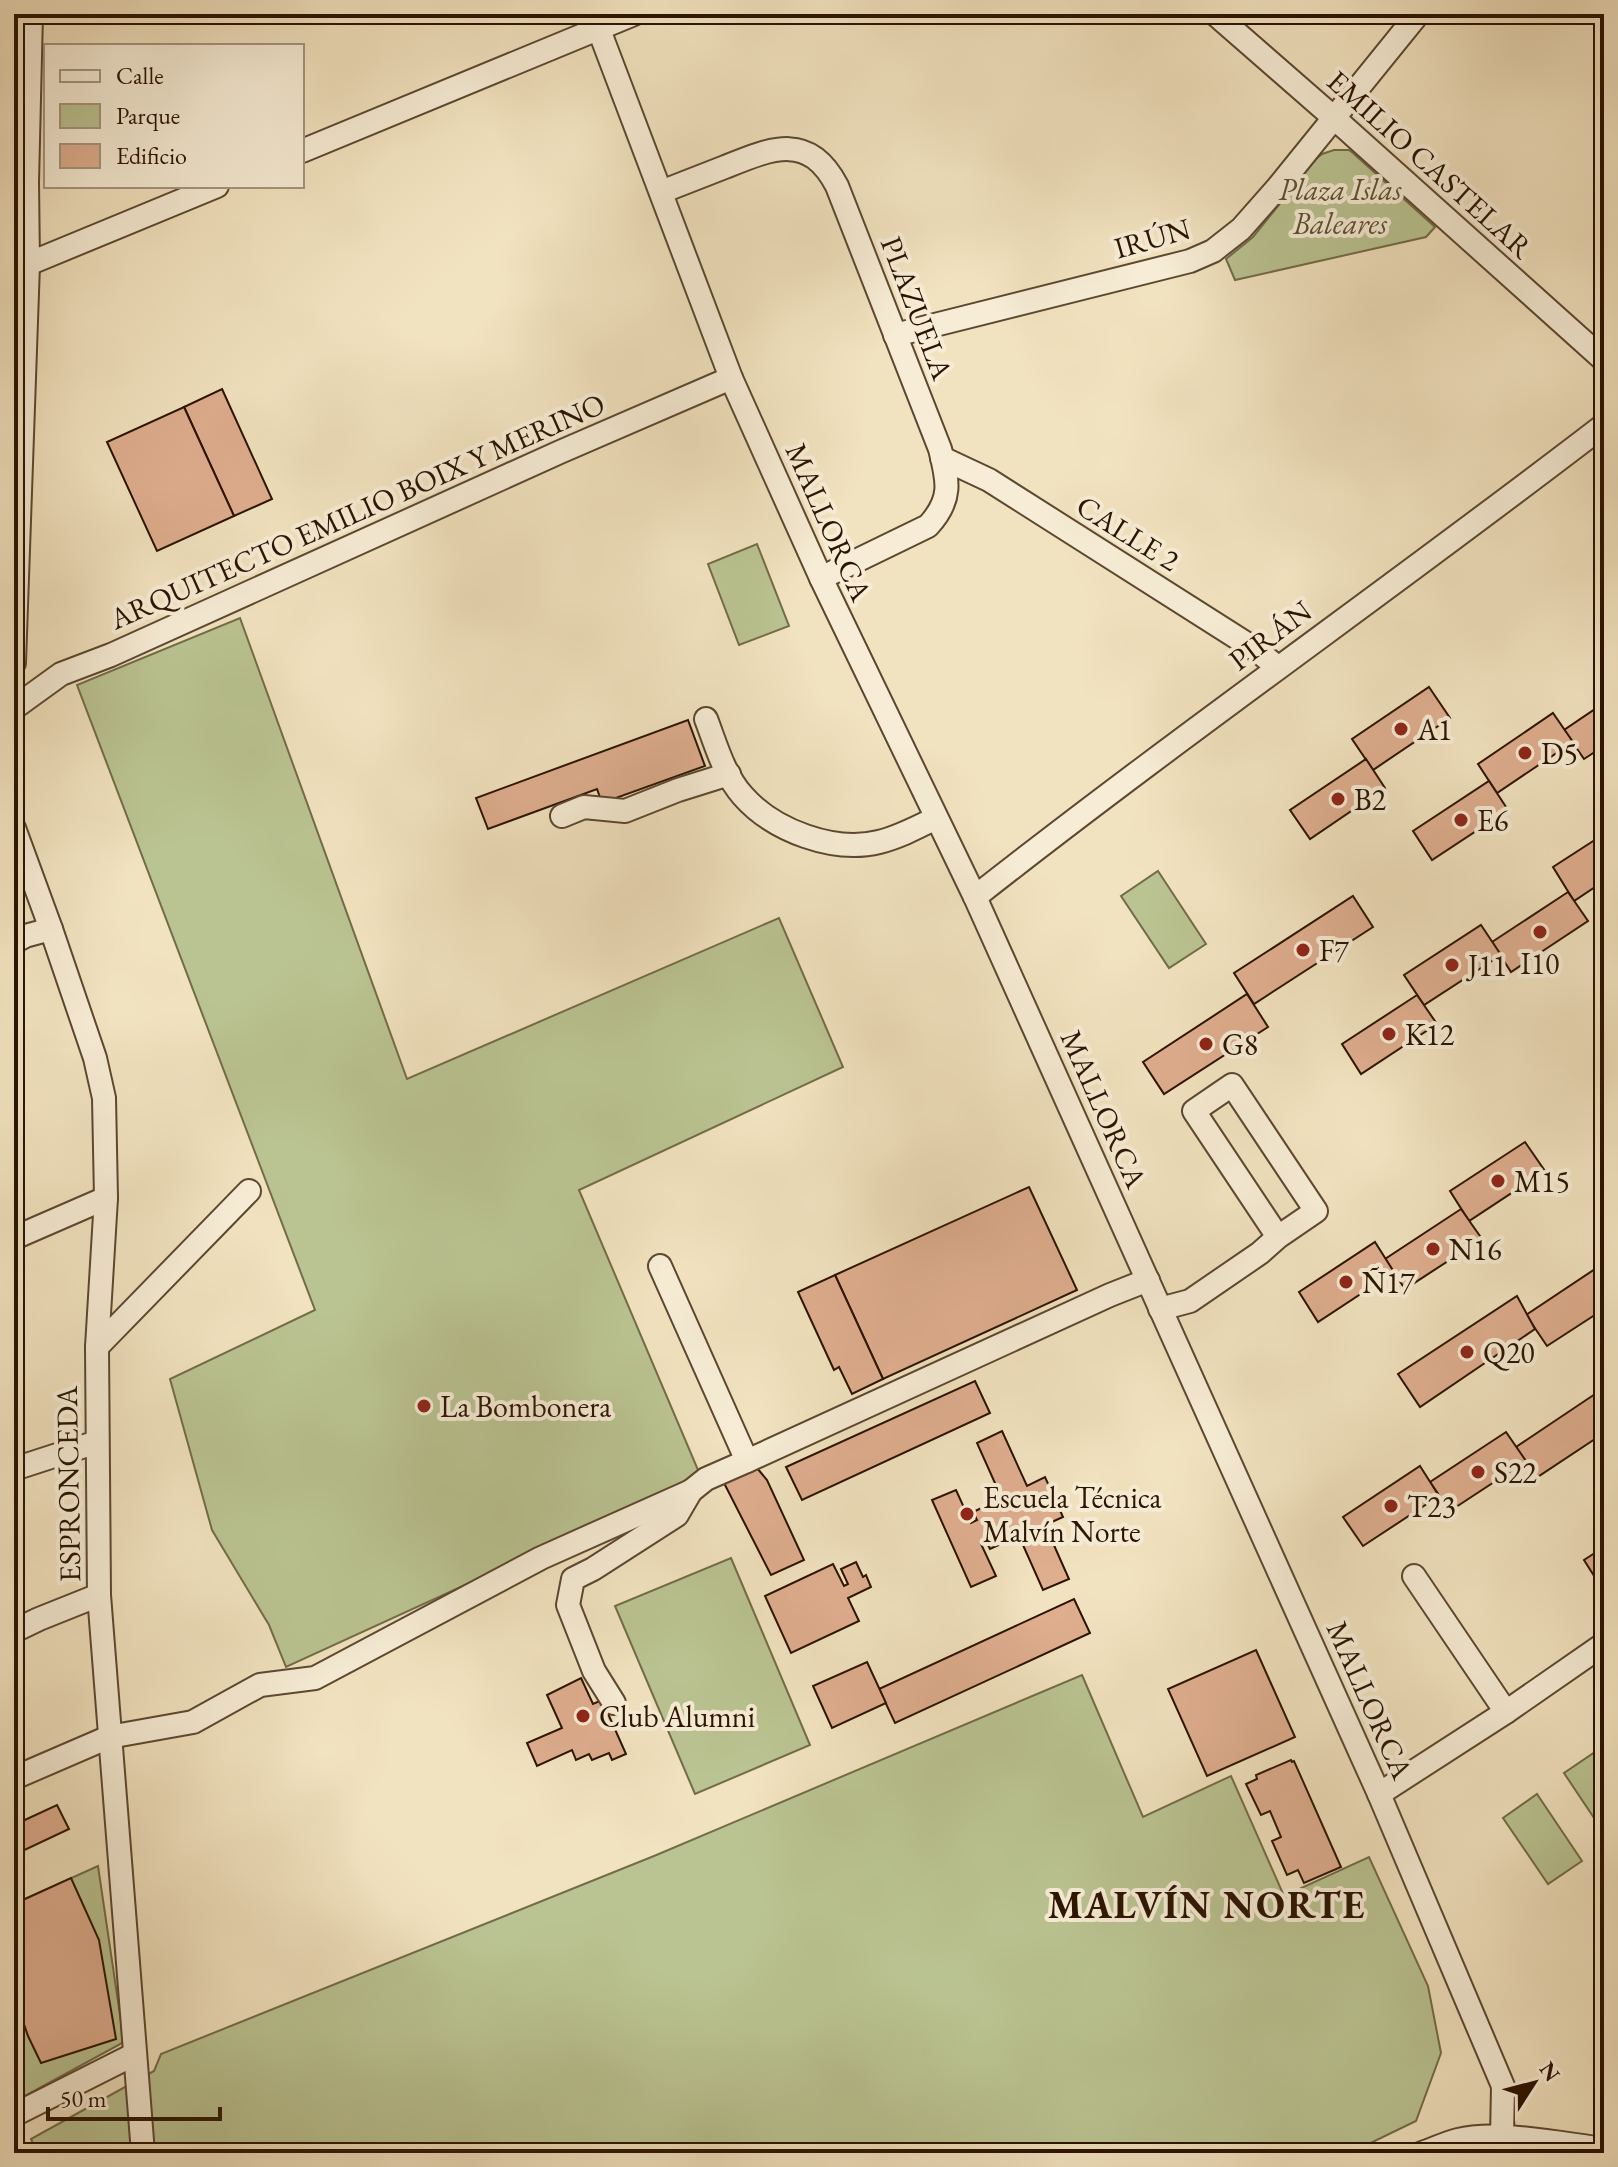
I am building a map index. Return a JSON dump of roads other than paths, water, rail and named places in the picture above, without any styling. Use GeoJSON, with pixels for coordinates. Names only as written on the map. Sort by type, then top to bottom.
{"type":"FeatureCollection","features":[{"type":"Feature","properties":{"kind":"street"},"geometry":{"type":"LineString","coordinates":[[14,663],[28,264],[21,184],[31,14]]}},
{"type":"Feature","properties":{"kind":"street"},"geometry":{"type":"LineString","coordinates":[[304,150],[596,21],[634,14]]}},
{"type":"Feature","properties":{"kind":"street","name":"EMILIO CASTELAR"},"geometry":{"type":"LineString","coordinates":[[1215,14],[1604,360]]}},
{"type":"Feature","properties":{"kind":"street","name":"IRÚN"},"geometry":{"type":"LineString","coordinates":[[895,335],[1190,261],[1213,251],[1241,229],[1278,187],[1418,14]]}},
{"type":"Feature","properties":{"kind":"street","name":"MALLORCA"},"geometry":{"type":"LineString","coordinates":[[596,21],[731,378],[821,578],[975,897],[1379,1794],[1503,2086],[1502,2137]]}},
{"type":"Feature","properties":{"kind":"street","name":"PLAZUELA"},"geometry":{"type":"LineString","coordinates":[[661,192],[763,152],[782,149],[800,150],[816,158],[828,169],[837,186],[942,458],[948,486],[940,513],[928,526],[821,578]]}},
{"type":"Feature","properties":{"kind":"street"},"geometry":{"type":"LineString","coordinates":[[28,264],[212,188]]}},
{"type":"Feature","properties":{"kind":"street","name":"ARQUITECTO EMILIO BOIX Y MERINO"},"geometry":{"type":"LineString","coordinates":[[14,708],[61,674],[124,649],[731,378]]}},
{"type":"Feature","properties":{"kind":"street","name":"PIRÁN"},"geometry":{"type":"LineString","coordinates":[[975,897],[1277,667],[1604,425]]}},
{"type":"Feature","properties":{"kind":"street","name":"CALLE 2"},"geometry":{"type":"LineString","coordinates":[[942,458],[989,480],[1258,651],[1277,667]]}},
{"type":"Feature","properties":{"kind":"street"},"geometry":{"type":"LineString","coordinates":[[706,719],[729,774],[744,797],[793,832],[817,840],[847,844],[876,843],[936,818]]}},
{"type":"Feature","properties":{"kind":"street"},"geometry":{"type":"LineString","coordinates":[[562,816],[584,807],[625,811],[729,774]]}},
{"type":"Feature","properties":{"kind":"street","name":"ESPRONCEDA"},"geometry":{"type":"LineString","coordinates":[[14,828],[95,1058],[104,1098],[106,1198],[97,1347],[99,1595],[143,2153]]}},
{"type":"Feature","properties":{"kind":"street"},"geometry":{"type":"LineString","coordinates":[[14,942],[51,929]]}},
{"type":"Feature","properties":{"kind":"street"},"geometry":{"type":"LineString","coordinates":[[1160,1309],[1190,1301],[1316,1211],[1232,1085],[1194,1111],[1278,1237]]}},
{"type":"Feature","properties":{"kind":"street"},"geometry":{"type":"LineString","coordinates":[[97,1347],[249,1191]]}},
{"type":"Feature","properties":{"kind":"street"},"geometry":{"type":"LineString","coordinates":[[14,1238],[106,1198]]}},
{"type":"Feature","properties":{"kind":"street"},"geometry":{"type":"LineString","coordinates":[[660,1266],[747,1461]]}},
{"type":"Feature","properties":{"kind":"street"},"geometry":{"type":"LineString","coordinates":[[14,1778],[109,1737],[193,1722],[260,1685],[315,1678],[541,1558],[691,1491],[706,1479],[1148,1280]]}},
{"type":"Feature","properties":{"kind":"street"},"geometry":{"type":"LineString","coordinates":[[14,1469],[97,1442]]}},
{"type":"Feature","properties":{"kind":"street"},"geometry":{"type":"LineString","coordinates":[[614,1703],[594,1671],[568,1605],[573,1579],[677,1515],[691,1491]]}},
{"type":"Feature","properties":{"kind":"street"},"geometry":{"type":"LineString","coordinates":[[1414,1576],[1506,1712]]}},
{"type":"Feature","properties":{"kind":"street"},"geometry":{"type":"LineString","coordinates":[[14,1631],[99,1595]]}},
{"type":"Feature","properties":{"kind":"street"},"geometry":{"type":"LineString","coordinates":[[1379,1794],[1604,1644]]}},
{"type":"Feature","properties":{"kind":"street"},"geometry":{"type":"LineString","coordinates":[[14,2115],[135,2054]]}},
{"type":"Feature","properties":{"kind":"street"},"geometry":{"type":"LineString","coordinates":[[1422,2153],[1458,2140],[1481,2137],[1604,2149]]}},
{"type":"Feature","properties":{"kind":"place","name":"A1"},"geometry":{"type":"Point","coordinates":[1401,729]}},
{"type":"Feature","properties":{"kind":"place","name":"D5"},"geometry":{"type":"Point","coordinates":[1525,753]}},
{"type":"Feature","properties":{"kind":"place","name":"B2"},"geometry":{"type":"Point","coordinates":[1338,799]}},
{"type":"Feature","properties":{"kind":"place","name":"E6"},"geometry":{"type":"Point","coordinates":[1461,820]}},
{"type":"Feature","properties":{"kind":"place","name":"I10"},"geometry":{"type":"Point","coordinates":[1540,932]}},
{"type":"Feature","properties":{"kind":"place","name":"F7"},"geometry":{"type":"Point","coordinates":[1303,950]}},
{"type":"Feature","properties":{"kind":"place","name":"J11"},"geometry":{"type":"Point","coordinates":[1452,965]}},
{"type":"Feature","properties":{"kind":"place","name":"K12"},"geometry":{"type":"Point","coordinates":[1389,1034]}},
{"type":"Feature","properties":{"kind":"place","name":"G8"},"geometry":{"type":"Point","coordinates":[1206,1044]}},
{"type":"Feature","properties":{"kind":"place","name":"M15"},"geometry":{"type":"Point","coordinates":[1498,1181]}},
{"type":"Feature","properties":{"kind":"place","name":"N16"},"geometry":{"type":"Point","coordinates":[1433,1249]}},
{"type":"Feature","properties":{"kind":"place","name":"Ñ17"},"geometry":{"type":"Point","coordinates":[1346,1282]}},
{"type":"Feature","properties":{"kind":"place","name":"Q20"},"geometry":{"type":"Point","coordinates":[1467,1352]}},
{"type":"Feature","properties":{"kind":"place","name":"La Bombonera"},"geometry":{"type":"Point","coordinates":[424,1406]}},
{"type":"Feature","properties":{"kind":"place","name":"S22"},"geometry":{"type":"Point","coordinates":[1478,1472]}},
{"type":"Feature","properties":{"kind":"place","name":"T23"},"geometry":{"type":"Point","coordinates":[1391,1506]}},
{"type":"Feature","properties":{"kind":"place","name":"Escuela Técnica Malvín Norte"},"geometry":{"type":"Point","coordinates":[967,1514]}},
{"type":"Feature","properties":{"kind":"place","name":"Club Alumni"},"geometry":{"type":"Point","coordinates":[583,1716]}},
{"type":"Feature","properties":{"kind":"district","name":"MALVÍN NORTE"},"geometry":{"type":"Point","coordinates":[1207,1904]}},
{"type":"Feature","properties":{"kind":"park label","name":"Plaza Islas Baleares"},"geometry":{"type":"Point","coordinates":[1340,206]}}]}
